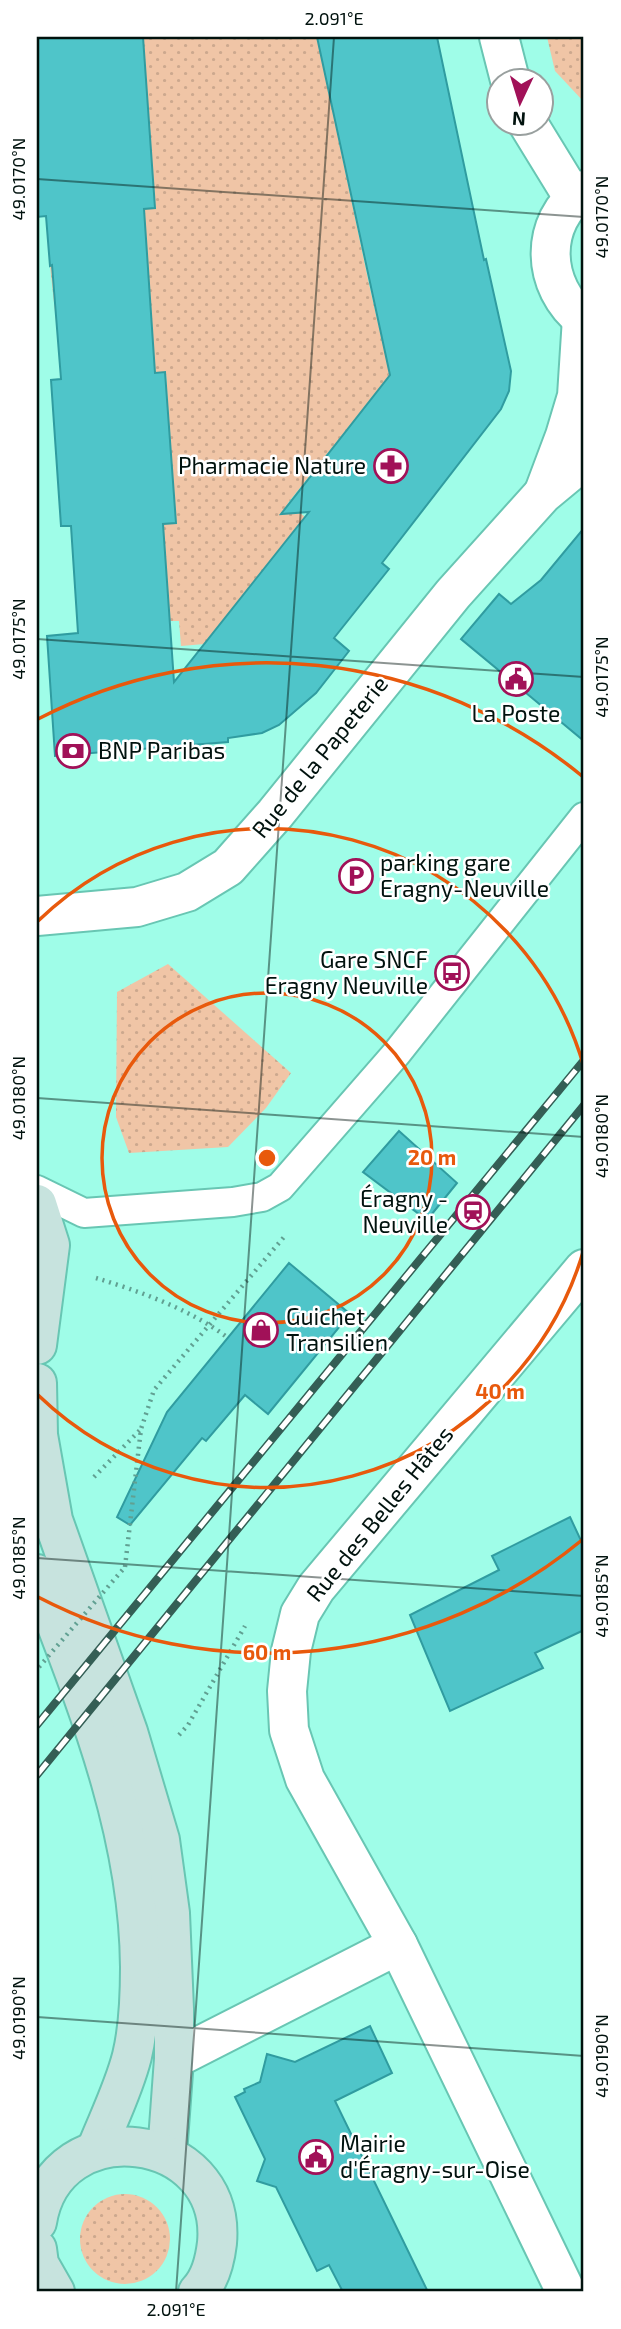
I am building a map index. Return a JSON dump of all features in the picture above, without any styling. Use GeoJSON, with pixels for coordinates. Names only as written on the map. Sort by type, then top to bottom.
{"type":"FeatureCollection","features":[{"type":"Feature","properties":{"kind":"main road"},"geometry":{"type":"LineString","coordinates":[[37,1204],[50,1245],[37,1345]]}},
{"type":"Feature","properties":{"kind":"main road"},"geometry":{"type":"LineString","coordinates":[[37,1383],[38,1435],[52,1520],[128,1732],[160,1840],[170,1913],[174,2059],[167,2154]]}},
{"type":"Feature","properties":{"kind":"main road"},"geometry":{"type":"LineString","coordinates":[[37,1574],[80,1684],[106,1761],[133,1881],[140,1942],[140,2008],[132,2057],[96,2150]]}},
{"type":"Feature","properties":{"kind":"main road"},"geometry":{"type":"LineString","coordinates":[[37,2222],[39,2209],[51,2184],[71,2163],[96,2150],[120,2146],[144,2146],[167,2154],[192,2173],[210,2199],[218,2229],[215,2260],[198,2292]]}},
{"type":"Feature","properties":{"kind":"main road"},"geometry":{"type":"LineString","coordinates":[[37,2249],[39,2264],[55,2292]]}},
{"type":"Feature","properties":{"kind":"street"},"geometry":{"type":"LineString","coordinates":[[499,37],[506,66]]}},
{"type":"Feature","properties":{"kind":"street"},"geometry":{"type":"LineString","coordinates":[[537,136],[579,194],[557,219],[550,245],[551,273],[562,298],[583,319]]}},
{"type":"Feature","properties":{"kind":"street","name":"Rue de la Papeterie"},"geometry":{"type":"LineString","coordinates":[[543,494],[577,396],[583,319]]}},
{"type":"Feature","properties":{"kind":"street","name":"Rue de la Papeterie"},"geometry":{"type":"LineString","coordinates":[[37,916],[136,907],[187,892],[228,867],[275,814],[453,594],[543,494],[584,460]]}},
{"type":"Feature","properties":{"kind":"street","name":"Rue des Belles Hâtes"},"geometry":{"type":"LineString","coordinates":[[566,2292],[398,1945],[305,1779],[289,1730],[287,1691],[291,1651],[300,1614],[316,1588],[584,1269]]}},
{"type":"Feature","properties":{"kind":"street"},"geometry":{"type":"LineString","coordinates":[[174,2059],[398,1945]]}},
{"type":"Feature","properties":{"kind":"lane"},"geometry":{"type":"LineString","coordinates":[[37,1191],[84,1213],[233,1202],[262,1197],[280,1187],[396,1054],[584,817]]}},
{"type":"Feature","properties":{"kind":"path"},"geometry":{"type":"LineString","coordinates":[[39,1667],[125,1567],[141,1429],[154,1390],[292,1228]]}},
{"type":"Feature","properties":{"kind":"path"},"geometry":{"type":"LineString","coordinates":[[89,1276],[125,1286],[211,1325],[228,1338]]}},
{"type":"Feature","properties":{"kind":"path"},"geometry":{"type":"LineString","coordinates":[[89,1483],[141,1429]]}},
{"type":"Feature","properties":{"kind":"shaded area"},"geometry":{"type":"Polygon","coordinates":[[[143,37],[317,37],[390,375],[288,503],[305,517],[205,644],[181,646],[179,621],[170,621],[163,524],[175,522],[166,373],[155,373],[152,325],[57,330],[50,266],[147,258],[144,209],[155,207],[143,37]]]}},
{"type":"Feature","properties":{"kind":"shaded area"},"geometry":{"type":"Polygon","coordinates":[[[547,37],[584,37],[584,102],[555,71],[547,37]]]}},
{"type":"Feature","properties":{"kind":"shaded area"},"geometry":{"type":"Polygon","coordinates":[[[168,964],[291,1073],[266,1108],[228,1147],[129,1153],[116,1117],[117,992],[168,964]]]}},
{"type":"Feature","properties":{"kind":"shaded area"},"geometry":{"type":"Polygon","coordinates":[[[125,2194],[142,2198],[157,2207],[166,2222],[170,2239],[166,2256],[157,2271],[142,2280],[125,2284],[108,2280],[93,2271],[84,2256],[80,2239],[84,2222],[93,2207],[108,2198],[125,2194]]]}},
{"type":"Feature","properties":{"kind":"building"},"geometry":{"type":"Polygon","coordinates":[[[37,37],[143,37],[155,208],[144,209],[155,373],[165,372],[176,523],[163,524],[174,682],[309,512],[281,514],[390,375],[317,37],[437,37],[484,260],[486,259],[511,371],[509,391],[501,409],[382,563],[389,569],[334,638],[349,651],[316,693],[279,725],[262,733],[228,738],[228,742],[55,756],[47,636],[78,633],[71,526],[61,526],[51,380],[61,379],[52,265],[50,266],[46,216],[37,217],[37,37]]]}},
{"type":"Feature","properties":{"kind":"building"},"geometry":{"type":"Polygon","coordinates":[[[584,528],[584,741],[461,639],[499,594],[511,604],[541,580],[584,528]]]}},
{"type":"Feature","properties":{"kind":"building"},"geometry":{"type":"Polygon","coordinates":[[[399,1131],[457,1183],[427,1220],[363,1172],[399,1131]]]}},
{"type":"Feature","properties":{"kind":"building","name":"Éragny - Neuville"},"geometry":{"type":"Polygon","coordinates":[[[289,1263],[350,1314],[268,1414],[245,1395],[206,1441],[202,1438],[130,1525],[117,1517],[167,1412],[289,1263]]]}},
{"type":"Feature","properties":{"kind":"building"},"geometry":{"type":"Polygon","coordinates":[[[570,1517],[584,1547],[584,1630],[535,1653],[543,1668],[450,1711],[410,1615],[499,1570],[492,1556],[570,1517]]]}},
{"type":"Feature","properties":{"kind":"building","name":"Mairie d'Éragny-sur-Oise"},"geometry":{"type":"Polygon","coordinates":[[[370,2026],[392,2073],[335,2101],[428,2292],[343,2292],[329,2265],[317,2271],[276,2187],[257,2181],[265,2159],[235,2097],[245,2092],[244,2089],[260,2082],[267,2054],[295,2062],[370,2026]]]}},
{"type":"Feature","properties":{"kind":"railway"},"geometry":{"type":"LineString","coordinates":[[37,1725],[584,1060]]}},
{"type":"Feature","properties":{"kind":"railway"},"geometry":{"type":"LineString","coordinates":[[37,1775],[584,1105]]}},
{"type":"Feature","properties":{"kind":"place","name":"Pharmacie Nature"},"geometry":{"type":"Point","coordinates":[391,466]}},
{"type":"Feature","properties":{"kind":"place","name":"La Poste"},"geometry":{"type":"Point","coordinates":[516,679]}},
{"type":"Feature","properties":{"kind":"place","name":"BNP Paribas"},"geometry":{"type":"Point","coordinates":[73,751]}},
{"type":"Feature","properties":{"kind":"place","name":"parking gare Eragny-Neuville"},"geometry":{"type":"Point","coordinates":[356,876]}},
{"type":"Feature","properties":{"kind":"place","name":"Gare SNCF Eragny Neuville"},"geometry":{"type":"Point","coordinates":[452,973]}},
{"type":"Feature","properties":{"kind":"place","name":"Éragny - Neuville"},"geometry":{"type":"Point","coordinates":[473,1212]}},
{"type":"Feature","properties":{"kind":"place","name":"Guichet Transilien"},"geometry":{"type":"Point","coordinates":[261,1330]}},
{"type":"Feature","properties":{"kind":"place","name":"Mairie d'Éragny-sur-Oise"},"geometry":{"type":"Point","coordinates":[316,2157]}}]}
